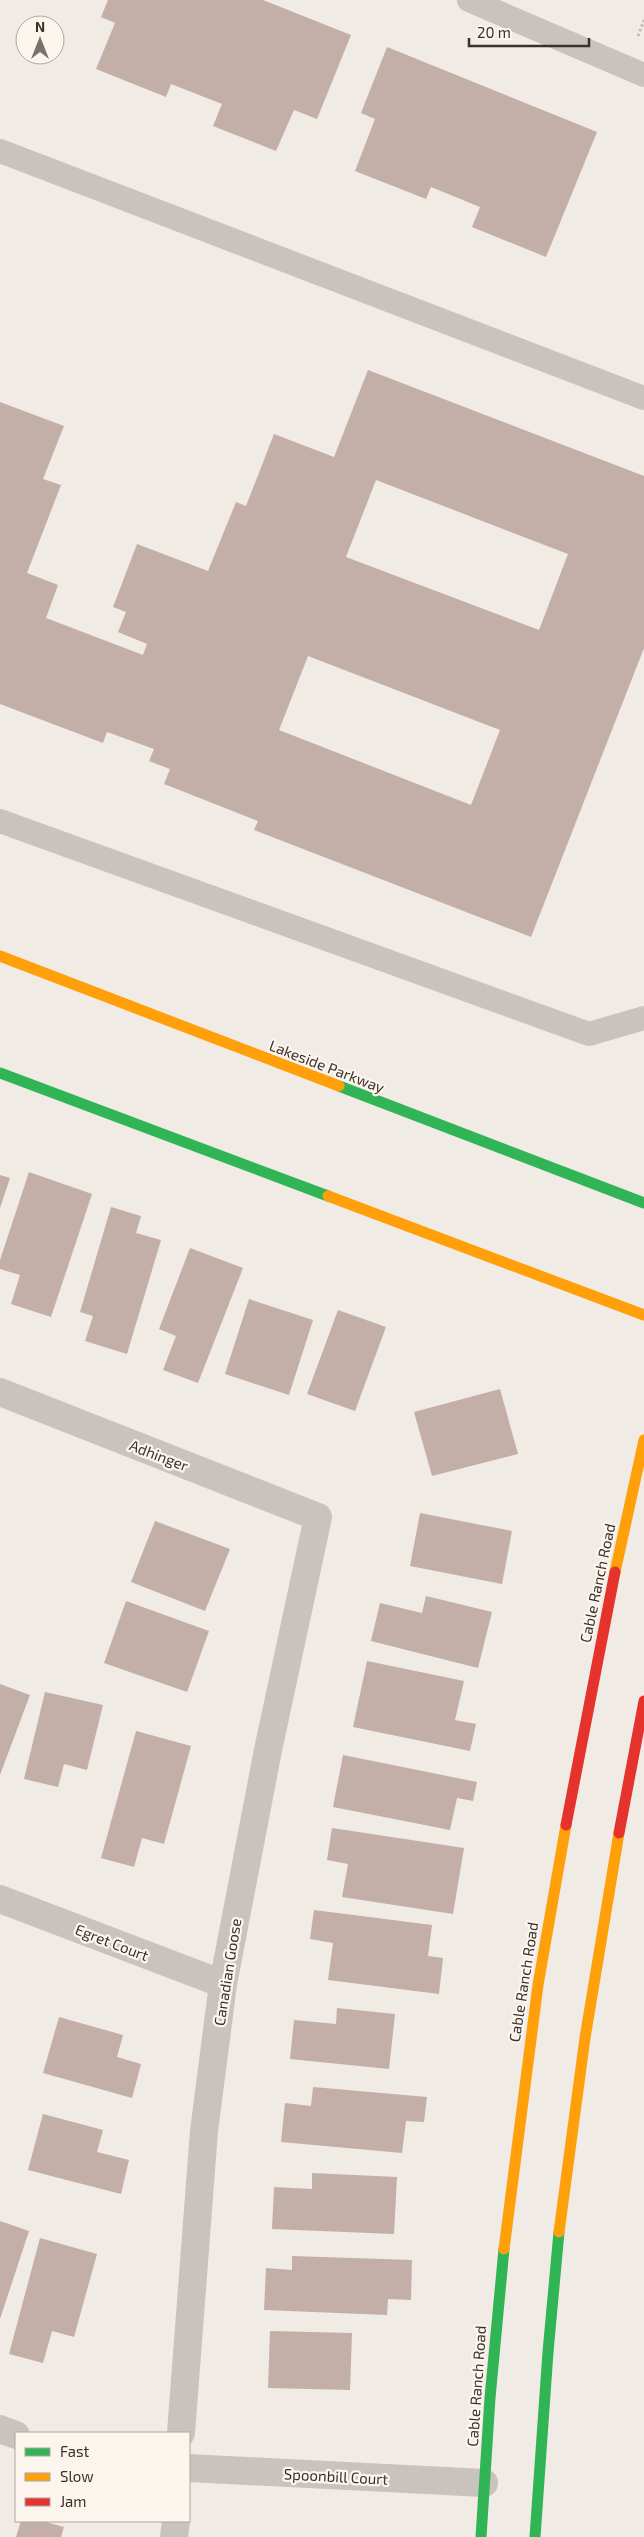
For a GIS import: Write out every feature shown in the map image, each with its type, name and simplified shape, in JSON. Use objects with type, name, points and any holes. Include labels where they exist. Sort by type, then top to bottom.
[{"type":"street","name":"Lakeside Parkway","points":[[0,956],[644,1203]]},
{"type":"street","points":[[0,1073],[644,1315]]},
{"type":"street","name":"Adhinger","points":[[0,1392],[318,1517]]},
{"type":"street","name":"Cable Ranch Road","points":[[481,2537],[502,2248],[538,1978],[588,1695],[644,1440]]},
{"type":"street","name":"Canadian Goose","points":[[181,2432],[204,2131],[223,1984],[268,1750],[318,1517]]},
{"type":"street","points":[[535,2537],[551,2317],[567,2168],[598,1954],[644,1701]]},
{"type":"street","name":"Egret Court","points":[[0,1899],[223,1984]]},
{"type":"street","points":[[0,2429],[15,2435]]},
{"type":"street","name":"Spoonbill Court","points":[[190,2468],[484,2483]]},
{"type":"street","points":[[174,2537],[176,2522]]},
{"type":"lane","points":[[469,0],[644,75]]},
{"type":"lane","points":[[0,151],[644,398]]},
{"type":"lane","points":[[0,821],[589,1034],[644,1018]]},
{"type":"building","points":[[108,0],[263,0],[351,35],[317,119],[294,110],[276,151],[213,126],[222,104],[171,84],[166,97],[96,69],[115,23],[101,17]]},
{"type":"building","points":[[387,47],[597,132],[546,257],[472,227],[480,207],[431,187],[426,199],[355,171],[375,119],[361,113]]},
{"type":"building","points":[[368,370],[644,476],[644,648],[531,937],[254,830],[258,821],[164,784],[170,769],[149,761],[154,749],[107,732],[103,743],[0,704],[0,402],[64,426],[43,479],[61,485],[27,573],[58,585],[46,618],[143,655],[147,644],[118,632],[126,612],[113,607],[137,544],[208,571],[236,502],[246,506],[274,434],[334,457]],"holes":[[[376,480],[568,554],[539,630],[346,557]],[[308,656],[500,730],[471,805],[279,730]]]},
{"type":"building","points":[[29,1172],[92,1194],[51,1317],[11,1304],[20,1275],[0,1269],[0,1260]]},
{"type":"building","points":[[0,1175],[10,1178],[0,1208]]},
{"type":"building","points":[[111,1207],[141,1216],[136,1233],[161,1240],[127,1354],[85,1341],[93,1316],[80,1312]]},
{"type":"building","points":[[190,1248],[243,1268],[198,1383],[163,1370],[176,1336],[159,1329]]},
{"type":"building","points":[[249,1299],[313,1320],[289,1395],[225,1374]]},
{"type":"building","points":[[338,1310],[386,1327],[355,1411],[307,1394]]},
{"type":"building","points":[[500,1389],[518,1454],[432,1476],[414,1412]]},
{"type":"building","points":[[420,1513],[512,1531],[502,1584],[410,1566]]},
{"type":"building","points":[[155,1521],[230,1549],[205,1611],[131,1582]]},
{"type":"building","points":[[426,1596],[492,1612],[478,1668],[371,1641],[380,1603],[422,1613]]},
{"type":"building","points":[[126,1601],[209,1631],[187,1692],[104,1663]]},
{"type":"building","points":[[367,1661],[464,1681],[455,1720],[476,1724],[470,1751],[353,1727]]},
{"type":"building","points":[[0,1684],[30,1695],[0,1775]]},
{"type":"building","points":[[45,1692],[103,1705],[87,1770],[64,1764],[58,1787],[24,1779]]},
{"type":"building","points":[[136,1731],[191,1746],[164,1844],[142,1838],[134,1867],[101,1858]]},
{"type":"building","points":[[343,1755],[477,1782],[473,1801],[457,1798],[450,1830],[333,1807]]},
{"type":"building","points":[[332,1828],[464,1848],[453,1914],[342,1897],[348,1864],[327,1860]]},
{"type":"building","points":[[314,1910],[432,1925],[428,1956],[443,1958],[439,1994],[328,1980],[333,1943],[310,1939]]},
{"type":"building","points":[[337,2008],[395,2014],[389,2069],[290,2059],[294,2020],[336,2024]]},
{"type":"building","points":[[59,2017],[123,2035],[117,2057],[141,2064],[132,2098],[43,2073]]},
{"type":"building","points":[[313,2087],[427,2097],[424,2122],[406,2121],[402,2153],[281,2142],[285,2103],[311,2106]]},
{"type":"building","points":[[43,2114],[103,2130],[97,2152],[129,2160],[121,2194],[28,2170]]},
{"type":"building","points":[[312,2173],[397,2177],[394,2234],[272,2229],[274,2187],[312,2189]]},
{"type":"building","points":[[0,2221],[29,2231],[0,2319]]},
{"type":"building","points":[[40,2238],[97,2254],[74,2337],[52,2331],[43,2363],[9,2354]]},
{"type":"building","points":[[292,2256],[412,2260],[411,2300],[388,2299],[387,2315],[264,2310],[266,2268],[292,2270]]},
{"type":"building","points":[[270,2331],[352,2333],[350,2390],[268,2388]]},
{"type":"building","points":[[21,2522],[46,2522],[64,2527],[61,2537],[16,2537]]},
{"type":"traffic: fast","points":[[0,1073],[328,1196]]},
{"type":"traffic: fast","points":[[339,1086],[644,1203]]},
{"type":"traffic: fast","points":[[535,2537],[548,2352],[559,2232]]},
{"type":"traffic: fast","points":[[481,2537],[490,2398],[504,2249]]},
{"type":"traffic: slow","points":[[0,956],[339,1086]]},
{"type":"traffic: slow","points":[[328,1196],[644,1315]]},
{"type":"traffic: slow","points":[[615,1572],[644,1440]]},
{"type":"traffic: slow","points":[[504,2249],[538,1985],[566,1825]]},
{"type":"traffic: slow","points":[[559,2232],[585,2038],[619,1833]]},
{"type":"traffic: jam","points":[[566,1825],[615,1572]]},
{"type":"traffic: jam","points":[[619,1833],[644,1701]]}]
